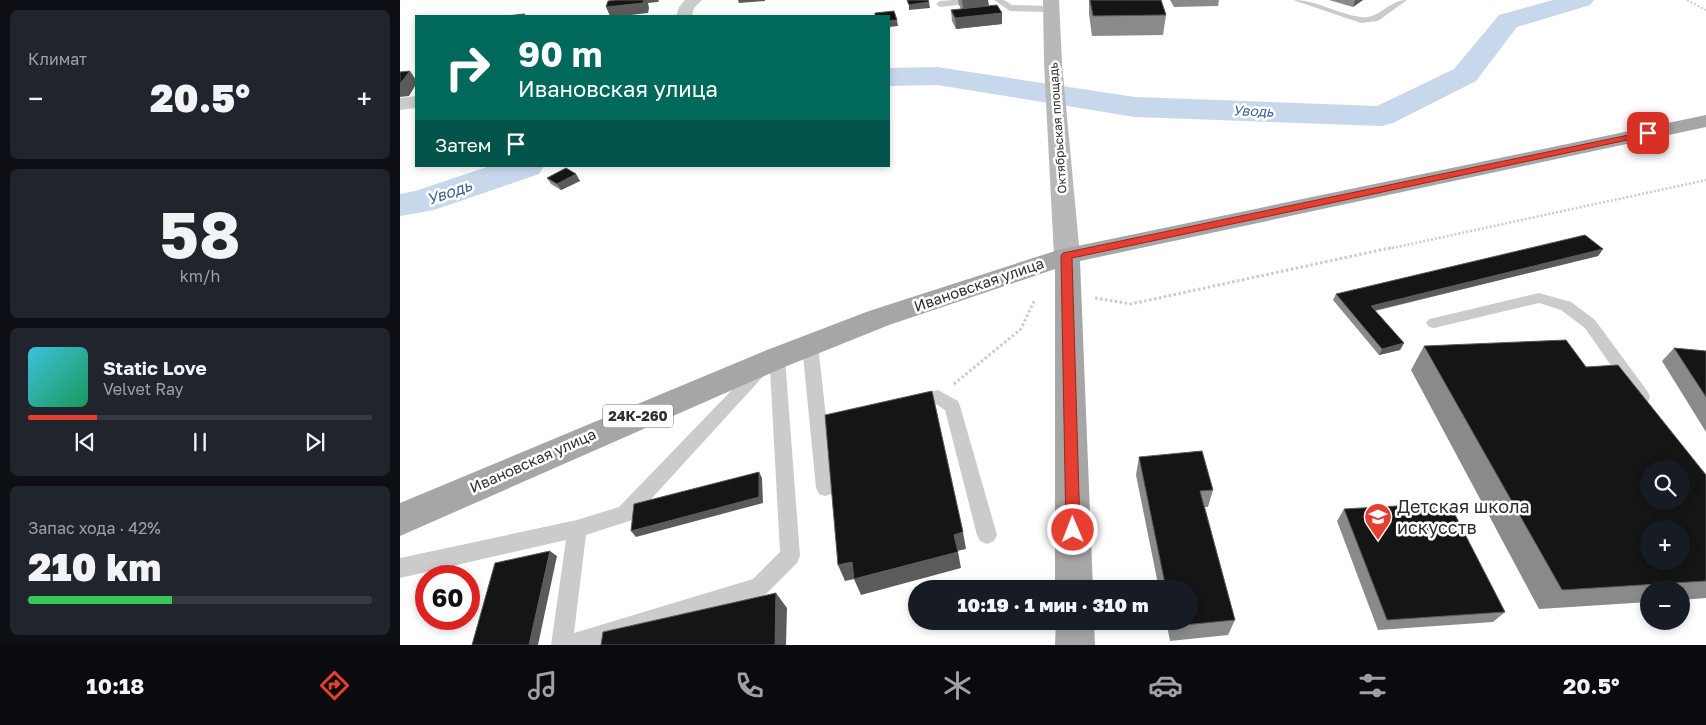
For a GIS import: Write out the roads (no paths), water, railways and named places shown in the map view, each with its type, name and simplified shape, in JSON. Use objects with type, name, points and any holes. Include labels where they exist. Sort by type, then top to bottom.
[{"type":"main road","name":"Октябрьская площадь","points":[[1051,4],[1053,63],[1067,256]]},
{"type":"main road","name":"Ивановская улица","points":[[400,520],[596,434],[810,345],[879,318],[1067,256],[1706,121]]},
{"type":"main road","points":[[1067,256],[1074,580]]},
{"type":"main road","points":[[1075,630],[1075,645]]},
{"type":"street","points":[[684,15],[686,7],[694,0]]},
{"type":"street","points":[[400,104],[415,102]]},
{"type":"lane","points":[[940,4],[976,0]]},
{"type":"lane","points":[[998,0],[1010,8],[1051,4]]},
{"type":"lane","points":[[1297,0],[1361,20],[1375,19],[1403,0]]},
{"type":"lane","points":[[1434,323],[1539,298],[1566,306],[1590,324],[1654,413]]},
{"type":"lane","points":[[810,345],[824,488]]},
{"type":"lane","points":[[400,568],[578,529],[625,514],[773,360]]},
{"type":"lane","points":[[570,645],[759,587],[790,556],[773,360]]},
{"type":"lane","points":[[901,406],[938,397],[952,406],[987,535]]},
{"type":"lane","points":[[818,426],[864,415]]},
{"type":"lane","points":[[562,645],[578,529]]},
{"type":"waterway","name":"Уводь","points":[[890,77],[937,76],[1135,107],[1382,116],[1465,75],[1508,21],[1581,0]]},
{"type":"waterway","name":"Уводь","points":[[400,205],[421,202],[523,167]]},
{"type":"place","name":"Детская школа искусств","points":[[1378,541]]}]
